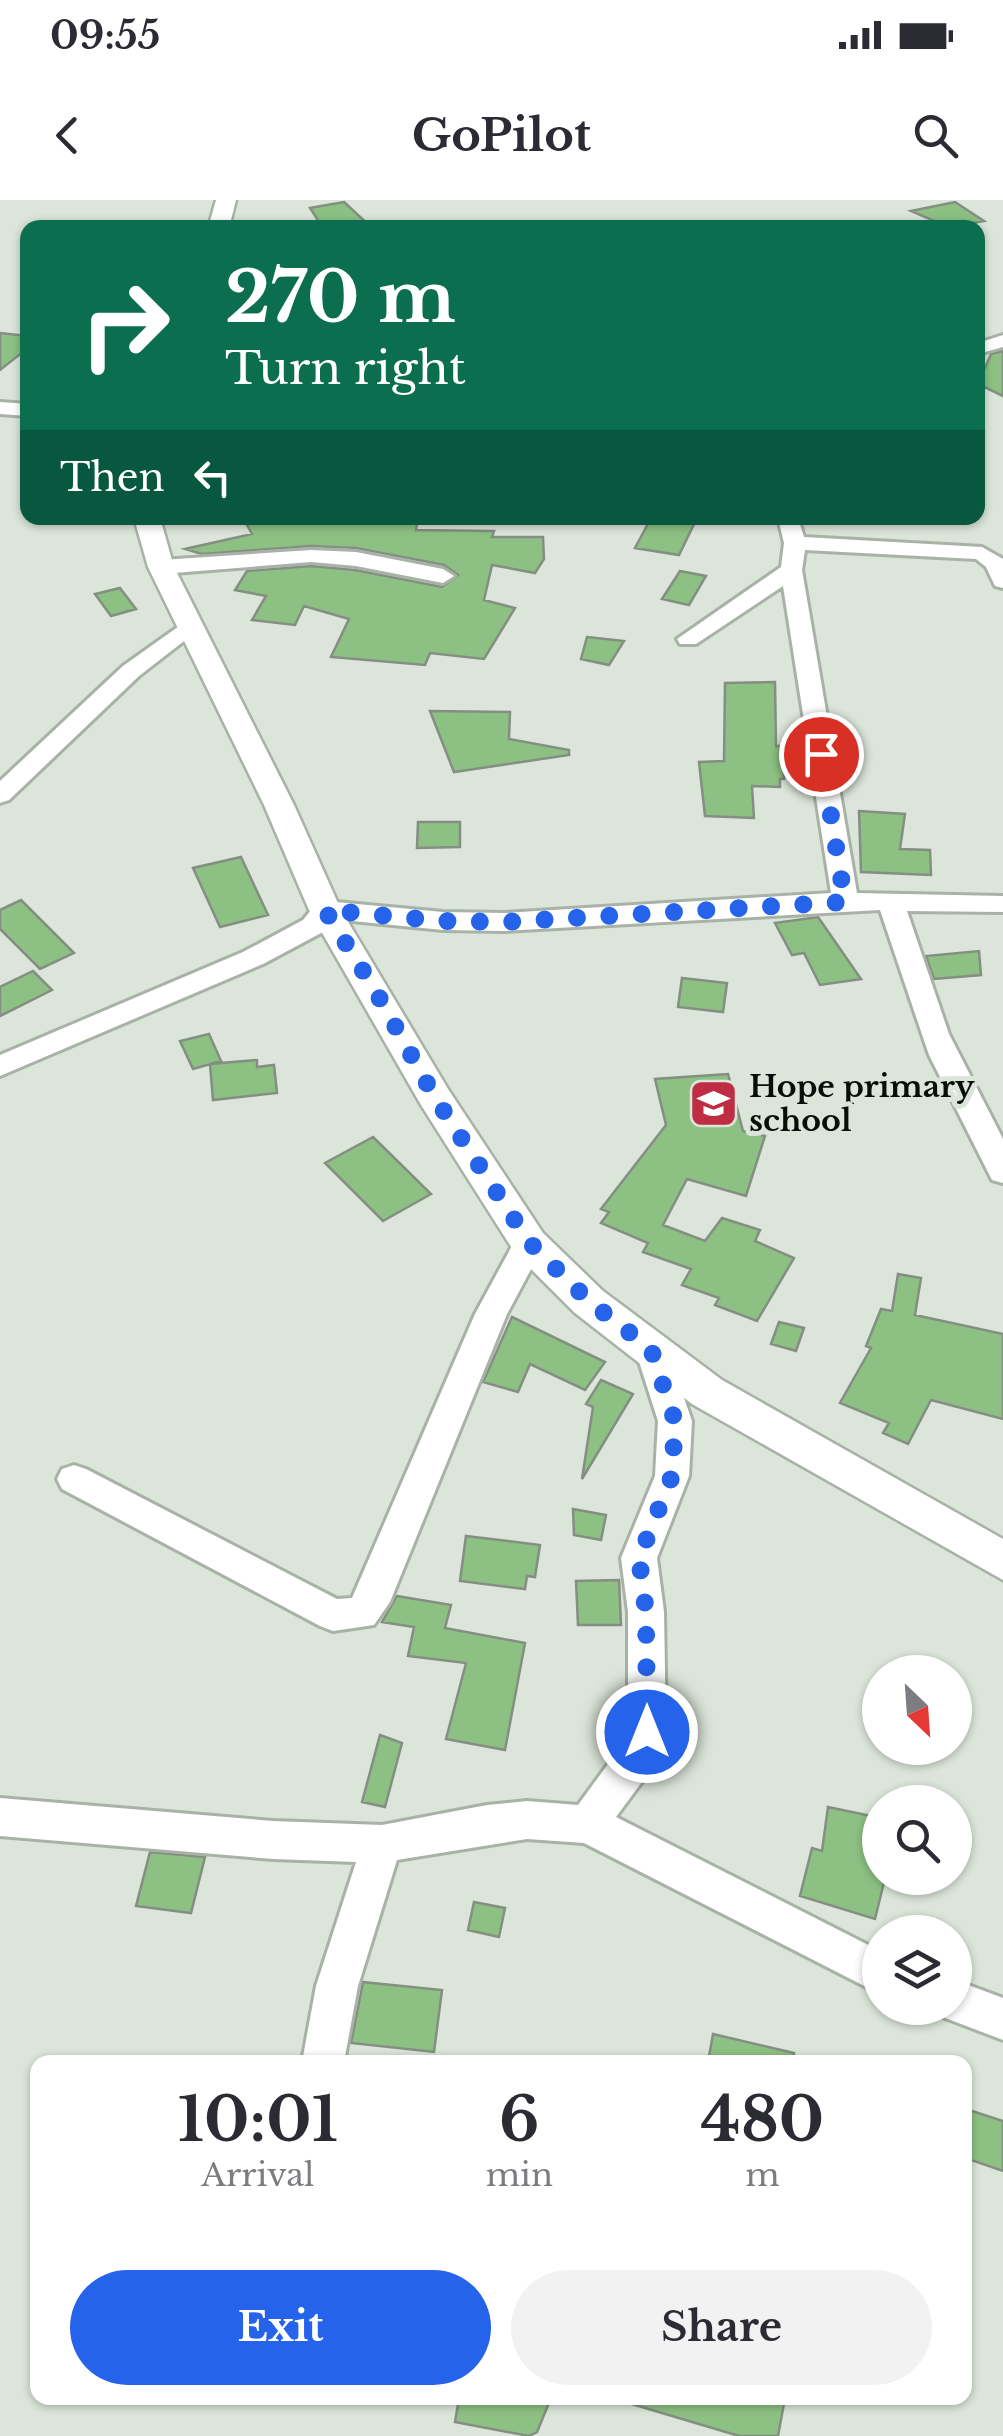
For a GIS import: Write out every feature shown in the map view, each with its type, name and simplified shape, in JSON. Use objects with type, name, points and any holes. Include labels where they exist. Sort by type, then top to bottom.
[{"type":"street","points":[[149,525],[161,567],[280,805],[325,910],[434,1096],[529,1242],[590,1302],[707,1392],[1003,1561]]},
{"type":"street","points":[[790,525],[794,543],[792,570],[845,902]]},
{"type":"street","points":[[794,543],[966,550],[989,556],[1003,581]]},
{"type":"street","points":[[161,567],[311,556],[356,559],[444,576]]},
{"type":"street","points":[[688,640],[792,570]]},
{"type":"street","points":[[0,795],[118,683],[189,626]]},
{"type":"street","points":[[891,901],[913,973],[953,1075],[996,1137],[1003,1172]]},
{"type":"street","points":[[325,910],[443,921],[504,922],[845,902],[1003,904]]},
{"type":"street","points":[[0,1066],[252,958],[313,926],[325,910]]},
{"type":"street","points":[[74,1479],[333,1615],[362,1614],[372,1602],[491,1314],[529,1242]]},
{"type":"street","points":[[588,1824],[633,1762],[647,1732],[646,1612],[639,1558],[672,1476],[675,1421],[651,1349]]},
{"type":"street","points":[[0,1816],[273,1840],[382,1844],[527,1820],[588,1824],[862,1963]]},
{"type":"street","points":[[325,2055],[337,1986],[382,1844]]},
{"type":"street","points":[[972,2007],[1003,2019]]},
{"type":"building","points":[[344,202],[363,220],[318,220],[310,208]]},
{"type":"building","points":[[955,202],[982,220],[932,220],[911,211]]},
{"type":"building","points":[[0,333],[20,335],[20,354],[0,370]]},
{"type":"building","points":[[1003,351],[1003,396],[985,387],[985,368],[991,354]]},
{"type":"building","points":[[247,525],[417,525],[416,530],[494,531],[492,537],[543,537],[544,559],[535,573],[492,565],[484,600],[515,608],[484,659],[430,653],[425,665],[331,657],[349,619],[304,606],[295,625],[252,620],[266,596],[235,590],[247,571],[311,566],[355,570],[442,587],[458,575],[444,565],[356,548],[311,546],[202,554],[185,549],[252,534]]},
{"type":"building","points":[[647,525],[694,525],[679,555],[635,548]]},
{"type":"building","points":[[680,571],[706,576],[689,605],[662,599]]},
{"type":"building","points":[[120,588],[136,609],[111,616],[95,594]]},
{"type":"building","points":[[587,637],[624,641],[609,665],[581,659]]},
{"type":"building","points":[[775,682],[776,746],[781,746],[784,779],[780,779],[780,787],[752,786],[754,818],[705,816],[699,762],[724,761],[725,683]]},
{"type":"building","points":[[430,711],[510,712],[509,739],[569,750],[569,755],[454,772]]},
{"type":"building","points":[[859,811],[905,814],[900,849],[930,850],[931,875],[861,872]]},
{"type":"building","points":[[418,822],[460,822],[460,847],[417,848]]},
{"type":"building","points":[[241,857],[268,915],[220,927],[193,868]]},
{"type":"building","points":[[21,900],[74,953],[40,969],[0,929],[0,910]]},
{"type":"building","points":[[818,917],[861,979],[820,985],[804,953],[792,955],[775,923]]},
{"type":"building","points":[[979,951],[981,975],[934,979],[926,956]]},
{"type":"building","points":[[33,971],[52,990],[0,1016],[0,987]]},
{"type":"building","points":[[682,978],[727,983],[723,1012],[678,1007]]},
{"type":"building","points":[[209,1034],[221,1061],[193,1069],[180,1041]]},
{"type":"building","points":[[257,1060],[257,1067],[274,1065],[277,1093],[213,1100],[210,1064]]},
{"type":"building","points":[[728,1074],[743,1131],[765,1136],[746,1196],[687,1179],[663,1225],[705,1241],[722,1218],[760,1230],[755,1241],[794,1258],[757,1321],[715,1305],[719,1298],[682,1285],[691,1269],[643,1252],[648,1243],[601,1223],[609,1212],[601,1209],[666,1125],[655,1079]]},
{"type":"building","points":[[373,1137],[431,1194],[383,1221],[325,1163]]},
{"type":"building","points":[[898,1274],[921,1278],[915,1315],[1003,1334],[1003,1419],[931,1400],[908,1444],[883,1433],[889,1423],[840,1403],[871,1348],[866,1346],[881,1309],[892,1311]]},
{"type":"building","points":[[512,1317],[605,1362],[585,1390],[530,1364],[518,1392],[483,1382]]},
{"type":"building","points":[[779,1322],[804,1328],[796,1351],[771,1344]]},
{"type":"building","points":[[601,1380],[633,1394],[582,1479],[593,1407],[586,1404]]},
{"type":"building","points":[[573,1509],[606,1515],[601,1540],[574,1535]]},
{"type":"building","points":[[466,1536],[540,1545],[535,1577],[527,1576],[525,1589],[460,1581]]},
{"type":"building","points":[[619,1580],[621,1625],[578,1625],[576,1581]]},
{"type":"building","points":[[397,1596],[451,1605],[445,1628],[525,1643],[505,1750],[446,1739],[466,1663],[408,1656],[414,1627],[382,1622]]},
{"type":"building","points":[[380,1735],[402,1743],[385,1807],[362,1802]]},
{"type":"building","points":[[828,1807],[862,1814],[862,1895],[881,1895],[876,1915],[862,1915],[800,1896],[812,1848],[822,1851]]},
{"type":"building","points":[[150,1852],[205,1857],[191,1913],[136,1906]]},
{"type":"building","points":[[474,1902],[505,1908],[499,1937],[468,1930]]},
{"type":"building","points":[[363,1982],[442,1990],[434,2052],[351,2043]]},
{"type":"building","points":[[713,2034],[794,2053],[794,2055],[709,2055]]},
{"type":"building","points":[[972,2111],[1003,2121],[1003,2171],[972,2160]]},
{"type":"building","points":[[458,2405],[548,2405],[537,2432],[529,2436],[455,2422]]},
{"type":"building","points":[[635,2405],[784,2405],[778,2436],[739,2436]]},
{"type":"place","name":"Hope primary school","points":[[714,1104]]},
{"type":"route","points":[[647,1732],[646,1612],[639,1558],[672,1476],[675,1421],[651,1349],[590,1302],[529,1242],[434,1096],[325,910],[443,921],[504,922],[845,902],[821,754]]}]
